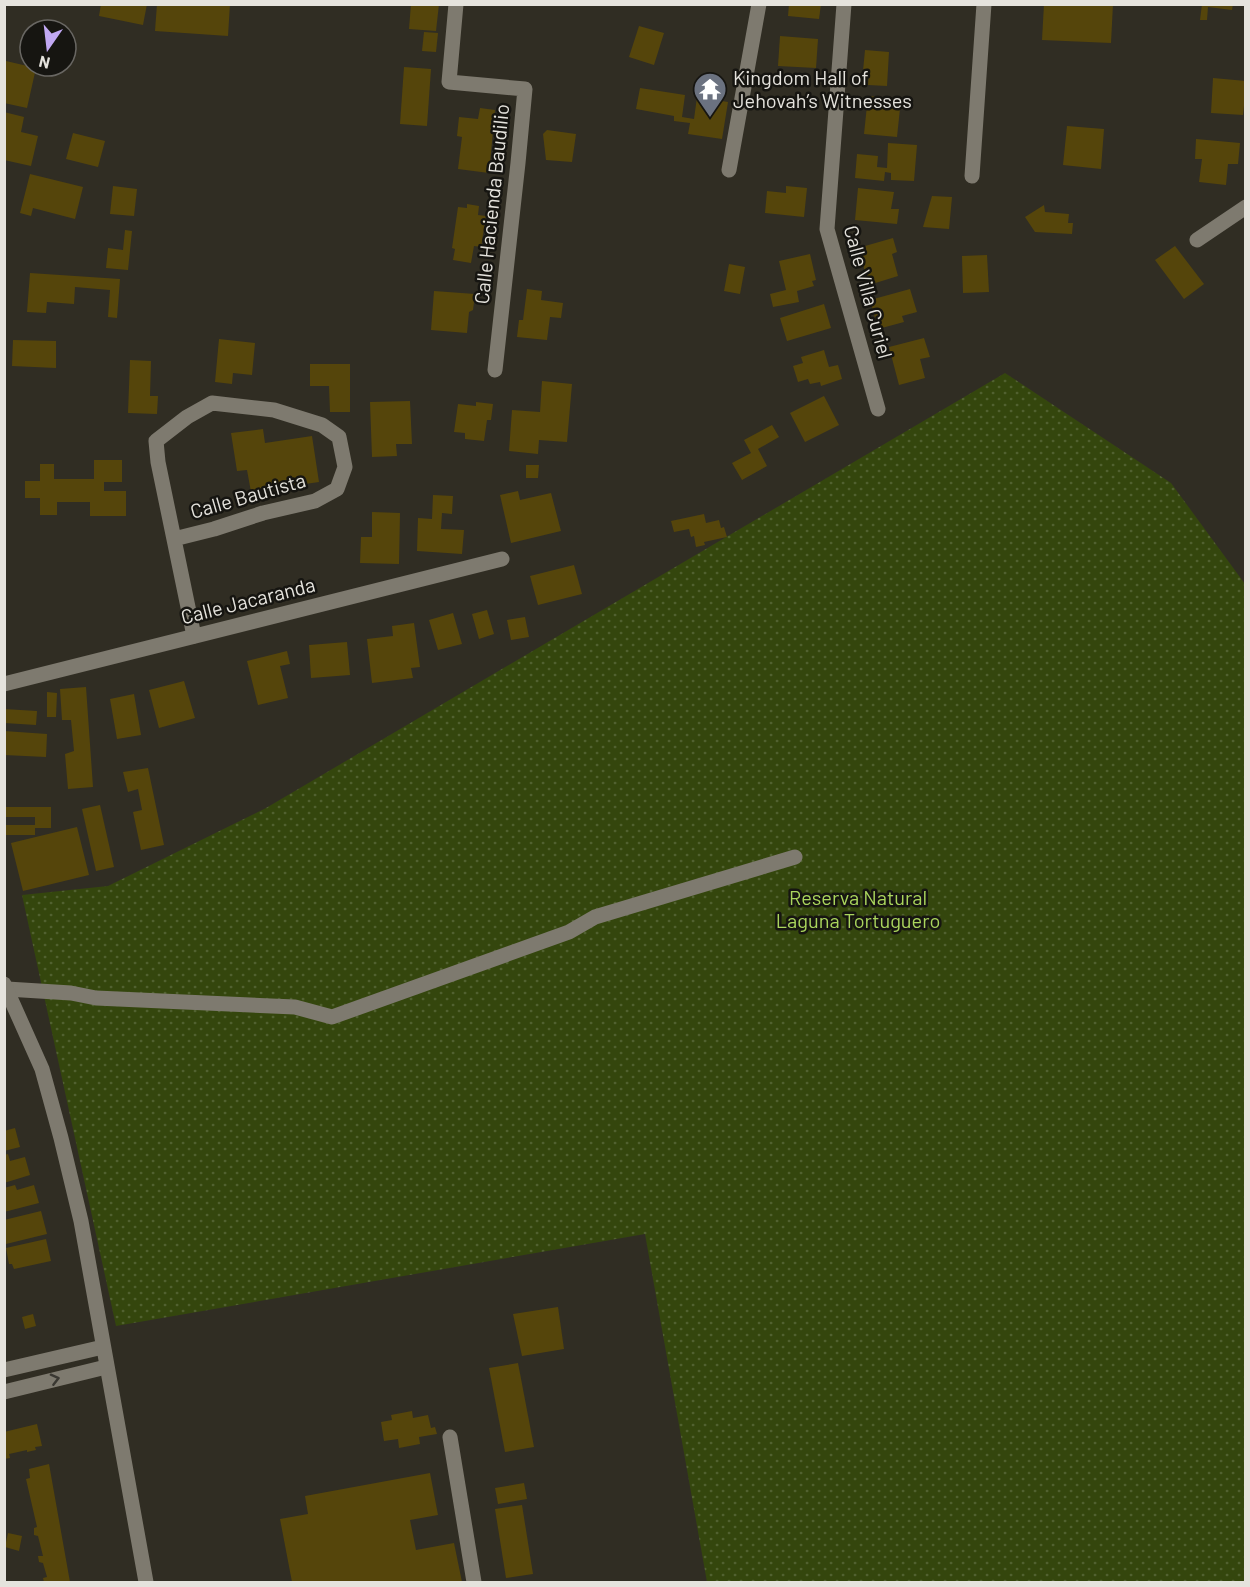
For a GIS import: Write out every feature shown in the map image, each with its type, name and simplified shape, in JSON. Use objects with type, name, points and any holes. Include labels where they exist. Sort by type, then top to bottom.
[{"type":"street","name":"Calle Hacienda Baudilio","points":[[456,4],[449,82],[525,89],[495,370]]},
{"type":"street","points":[[729,170],[759,4]]},
{"type":"street","name":"Calle Villa Curiel","points":[[844,4],[827,230],[878,409]]},
{"type":"street","points":[[972,176],[984,4]]},
{"type":"street","points":[[1197,240],[1245,207]]},
{"type":"street","name":"Calle Bautista","points":[[174,539],[262,513],[315,501],[337,489],[345,467],[339,437],[322,425],[274,410],[212,403],[187,417],[156,441],[158,462],[194,636]]},
{"type":"street","name":"Calle Jacaranda","points":[[4,684],[502,559]]},
{"type":"street","points":[[146,1582],[81,1221],[42,1069],[6,987],[71,993],[96,998],[295,1006],[332,1017],[569,932],[595,917],[795,857]]},
{"type":"street","points":[[4,1370],[103,1347]]},
{"type":"street","points":[[4,1392],[106,1367]]},
{"type":"street","points":[[450,1437],[474,1582]]},
{"type":"green space","name":"Reserva Natural Laguna Tortuguero","points":[[1005,373],[1171,483],[1245,584],[1245,1582],[707,1582],[645,1234],[116,1326],[22,895],[108,886],[266,808]]},
{"type":"building","points":[[101,4],[147,4],[143,25],[99,16]]},
{"type":"building","points":[[157,4],[230,4],[228,36],[155,31]]},
{"type":"building","points":[[411,4],[439,4],[436,31],[409,29]]},
{"type":"building","points":[[789,4],[821,4],[819,19],[788,16]]},
{"type":"building","points":[[1044,4],[1113,4],[1111,43],[1042,40]]},
{"type":"building","points":[[1202,4],[1233,4],[1232,10],[1208,7],[1207,20],[1200,20]]},
{"type":"building","points":[[639,26],[664,33],[654,65],[629,57]]},
{"type":"building","points":[[424,32],[438,33],[436,52],[422,51]]},
{"type":"building","points":[[780,36],[818,39],[816,68],[778,66]]},
{"type":"building","points":[[865,50],[889,52],[887,86],[868,85],[869,71],[863,71]]},
{"type":"building","points":[[6,61],[18,64],[18,78],[34,78],[27,108],[4,103]]},
{"type":"building","points":[[404,67],[431,69],[427,126],[400,124]]},
{"type":"building","points":[[1213,78],[1246,81],[1246,106],[1244,106],[1243,115],[1211,113]]},
{"type":"building","points":[[640,88],[685,95],[682,117],[694,119],[697,97],[728,102],[722,139],[688,134],[690,123],[674,121],[674,116],[636,109]]},
{"type":"building","points":[[868,96],[901,99],[897,137],[864,134]]},
{"type":"building","points":[[480,108],[495,110],[489,173],[458,169],[462,137],[457,136],[459,117],[478,119]]},
{"type":"building","points":[[4,112],[24,117],[21,132],[38,136],[31,166],[4,160]]},
{"type":"building","points":[[1067,126],[1104,129],[1101,169],[1063,165]]},
{"type":"building","points":[[547,130],[576,134],[572,162],[546,160],[543,134]]},
{"type":"building","points":[[73,133],[105,141],[98,167],[66,159]]},
{"type":"building","points":[[1196,139],[1240,143],[1238,164],[1228,164],[1226,185],[1199,182],[1202,159],[1195,159]]},
{"type":"building","points":[[888,143],[917,145],[914,181],[891,180],[891,173],[885,172],[884,181],[855,178],[857,154],[878,156],[877,167],[887,168]]},
{"type":"building","points":[[30,174],[83,187],[75,219],[33,208],[31,216],[20,213]]},
{"type":"building","points":[[113,186],[137,189],[134,216],[110,214]]},
{"type":"building","points":[[786,186],[807,188],[804,217],[765,213],[767,191],[786,193]]},
{"type":"building","points":[[858,188],[894,192],[891,209],[899,209],[897,224],[855,220]]},
{"type":"building","points":[[932,196],[952,197],[949,229],[923,227]]},
{"type":"building","points":[[467,204],[479,206],[478,215],[486,216],[481,247],[474,246],[471,263],[453,260],[455,249],[452,248],[458,207],[467,208]]},
{"type":"building","points":[[1044,205],[1045,212],[1069,214],[1068,223],[1073,223],[1072,234],[1035,232],[1025,217]]},
{"type":"building","points":[[125,230],[132,231],[128,270],[106,268],[108,248],[123,250]]},
{"type":"building","points":[[893,238],[897,252],[892,254],[898,276],[869,285],[858,248]]},
{"type":"building","points":[[1175,246],[1204,284],[1184,299],[1155,260]]},
{"type":"building","points":[[810,254],[816,280],[812,281],[814,286],[797,291],[799,302],[773,307],[770,294],[786,290],[779,261]]},
{"type":"building","points":[[987,255],[989,292],[963,293],[962,256]]},
{"type":"building","points":[[729,264],[745,267],[740,294],[724,291]]},
{"type":"building","points":[[30,273],[120,279],[117,318],[108,317],[110,290],[75,287],[74,304],[47,302],[46,313],[27,312]]},
{"type":"building","points":[[527,289],[542,291],[541,300],[563,303],[561,318],[550,317],[547,340],[517,337],[519,320],[523,320]]},
{"type":"building","points":[[910,289],[917,312],[902,316],[904,322],[878,329],[870,300]]},
{"type":"building","points":[[434,291],[475,294],[473,310],[469,312],[467,333],[431,330]]},
{"type":"building","points":[[824,304],[831,328],[787,341],[780,318]]},
{"type":"building","points":[[924,338],[930,357],[920,359],[925,378],[899,385],[889,347]]},
{"type":"building","points":[[219,339],[255,343],[252,375],[233,373],[232,384],[215,382]]},
{"type":"building","points":[[13,340],[56,341],[56,368],[12,366]]},
{"type":"building","points":[[824,350],[829,367],[838,365],[842,379],[821,386],[820,382],[810,384],[808,379],[798,382],[793,366],[803,363],[801,357]]},
{"type":"building","points":[[130,360],[151,361],[150,396],[158,396],[157,414],[128,413]]},
{"type":"building","points":[[310,364],[350,364],[350,412],[330,412],[329,386],[310,386]]},
{"type":"building","points":[[542,381],[572,384],[567,442],[539,440],[538,454],[509,451],[512,410],[540,412]]},
{"type":"building","points":[[824,396],[839,425],[805,442],[790,413]]},
{"type":"building","points":[[410,401],[412,444],[396,444],[397,456],[372,457],[370,402]]},
{"type":"building","points":[[476,402],[493,404],[491,420],[487,420],[484,441],[465,439],[465,433],[454,432],[458,404],[476,406]]},
{"type":"building","points":[[772,425],[779,437],[758,449],[767,466],[742,480],[732,463],[751,453],[744,440]]},
{"type":"building","points":[[263,429],[265,443],[312,436],[319,482],[251,492],[247,470],[237,471],[231,433]]},
{"type":"building","points":[[94,460],[122,460],[122,482],[104,482],[104,491],[126,491],[126,516],[90,516],[90,502],[57,502],[57,515],[40,515],[40,498],[25,498],[25,481],[40,481],[40,464],[54,464],[54,479],[94,479]]},
{"type":"building","points":[[526,465],[539,465],[538,478],[526,478]]},
{"type":"building","points":[[518,491],[520,500],[551,493],[561,531],[511,543],[500,495]]},
{"type":"building","points":[[433,495],[453,496],[452,514],[442,513],[441,529],[464,530],[462,554],[417,551],[418,518],[432,519]]},
{"type":"building","points":[[372,512],[400,513],[399,564],[360,563],[361,537],[372,537]]},
{"type":"building","points":[[704,514],[706,523],[719,520],[727,537],[704,542],[705,545],[696,547],[694,536],[691,537],[689,529],[674,532],[671,521]]},
{"type":"building","points":[[574,565],[582,594],[538,605],[530,576]]},
{"type":"building","points":[[487,610],[494,634],[479,639],[472,614]]},
{"type":"building","points":[[453,613],[462,644],[438,650],[429,620]]},
{"type":"building","points":[[525,617],[529,637],[511,640],[507,620]]},
{"type":"building","points":[[414,623],[420,667],[411,668],[413,678],[372,683],[367,639],[393,636],[392,626]]},
{"type":"building","points":[[347,642],[350,675],[311,678],[309,645]]},
{"type":"building","points":[[287,651],[290,664],[280,666],[288,698],[258,705],[247,661]]},
{"type":"building","points":[[184,681],[195,718],[159,728],[149,690]]},
{"type":"building","points":[[86,687],[93,787],[68,789],[65,754],[74,751],[71,720],[62,720],[60,689]]},
{"type":"building","points":[[47,692],[57,693],[56,717],[47,717]]},
{"type":"building","points":[[134,694],[141,735],[117,739],[110,699]]},
{"type":"building","points":[[4,709],[37,711],[36,725],[4,723]]},
{"type":"building","points":[[4,731],[47,734],[46,757],[4,755]]},
{"type":"building","points":[[148,768],[164,845],[141,850],[133,812],[142,810],[138,789],[128,792],[123,772]]},
{"type":"building","points":[[100,805],[114,867],[96,871],[82,809]]},
{"type":"building","points":[[4,807],[51,807],[51,828],[35,828],[35,835],[4,835],[4,825],[35,825],[35,817],[4,817]]},
{"type":"building","points":[[77,827],[89,875],[23,891],[11,843]]},
{"type":"building","points":[[15,1128],[20,1147],[4,1151],[4,1131]]},
{"type":"building","points":[[8,1154],[10,1161],[25,1157],[30,1175],[4,1183],[4,1155]]},
{"type":"building","points":[[15,1185],[17,1190],[34,1185],[39,1203],[4,1212],[4,1188]]},
{"type":"building","points":[[41,1211],[47,1234],[6,1244],[4,1220]]},
{"type":"building","points":[[46,1239],[51,1261],[14,1269],[12,1264],[9,1264],[6,1248]]},
{"type":"building","points":[[558,1307],[564,1349],[522,1356],[513,1314]]},
{"type":"building","points":[[33,1314],[36,1326],[25,1329],[22,1317]]},
{"type":"building","points":[[518,1363],[534,1447],[505,1452],[489,1368]]},
{"type":"building","points":[[412,1411],[413,1418],[428,1415],[431,1428],[435,1427],[437,1434],[419,1437],[420,1444],[399,1448],[398,1439],[384,1441],[381,1422],[392,1420],[391,1415]]},
{"type":"building","points":[[37,1424],[42,1446],[35,1447],[36,1450],[9,1454],[10,1458],[4,1459],[4,1432]]},
{"type":"building","points":[[49,1464],[70,1582],[44,1582],[43,1578],[47,1577],[43,1563],[39,1562],[38,1556],[43,1556],[38,1536],[34,1535],[34,1528],[37,1527],[26,1479],[30,1478],[29,1469]]},
{"type":"building","points":[[430,1473],[438,1515],[410,1520],[416,1550],[454,1543],[462,1582],[292,1582],[280,1519],[308,1514],[305,1496]]},
{"type":"building","points":[[524,1483],[527,1499],[498,1504],[495,1488]]},
{"type":"building","points":[[522,1505],[533,1574],[506,1578],[495,1509]]},
{"type":"building","points":[[8,1533],[22,1536],[19,1551],[5,1547]]},
{"type":"place","name":"Kingdom Hall of Jehovah’s Witnesses","points":[[710,118]]}]
